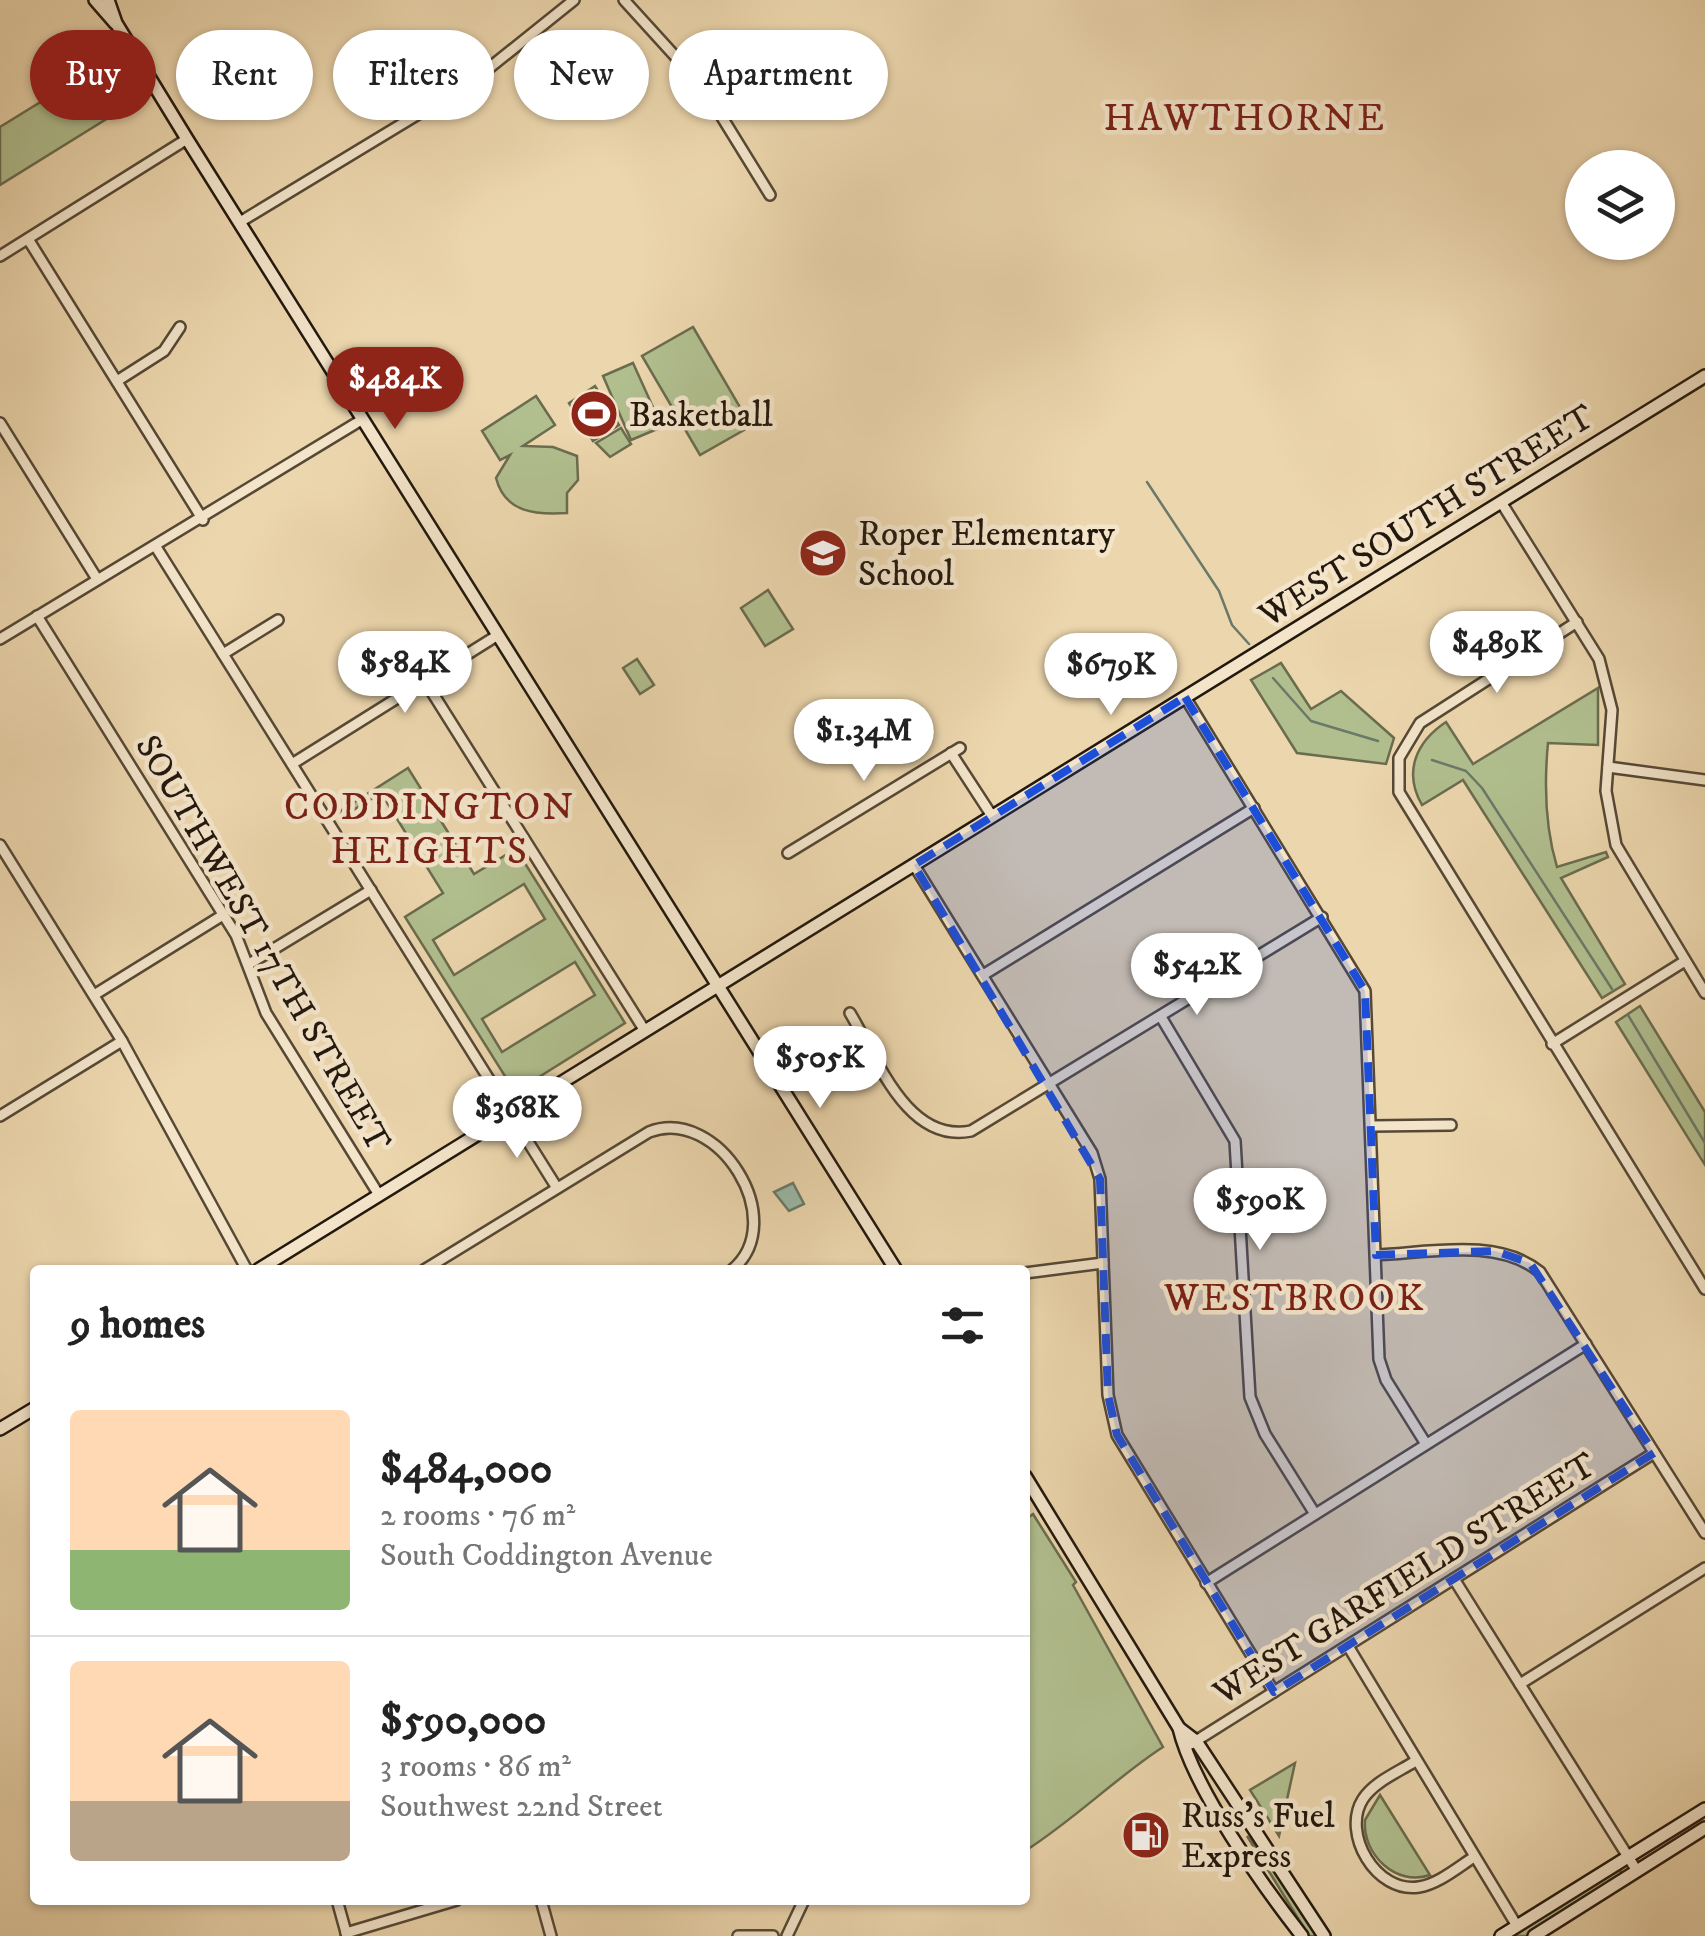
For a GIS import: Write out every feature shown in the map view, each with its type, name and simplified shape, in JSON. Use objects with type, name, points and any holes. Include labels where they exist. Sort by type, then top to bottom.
[{"type":"main road","points":[[95,0],[116,23],[893,1265]]},
{"type":"main road","points":[[108,0],[116,23]]},
{"type":"main road","name":"WEST SOUTH STREET","points":[[266,1265],[1705,376]]},
{"type":"main road","points":[[0,1429],[30,1411]]},
{"type":"main road","points":[[1030,1484],[1179,1728],[1184,1749],[1271,1896],[1302,1936]]},
{"type":"main road","points":[[1179,1728],[1196,1741],[1324,1936]]},
{"type":"main road","points":[[1501,1936],[1705,1809]]},
{"type":"main road","points":[[1534,1936],[1705,1828]]},
{"type":"street","points":[[240,222],[473,81],[574,0]]},
{"type":"street","points":[[624,0],[704,88],[770,195]]},
{"type":"street","points":[[0,256],[188,139]]},
{"type":"street","points":[[28,238],[203,520]]},
{"type":"street","points":[[116,381],[164,351],[180,327]]},
{"type":"street","points":[[0,639],[363,420]]},
{"type":"street","points":[[0,422],[98,579]]},
{"type":"street","points":[[1501,502],[1599,659],[1610,694],[1607,809],[1616,844],[1705,992]]},
{"type":"street","points":[[156,547],[557,1188]]},
{"type":"street","name":"SOUTHWEST 17TH STREET","points":[[37,616],[223,915],[249,964],[266,1013],[380,1195]]},
{"type":"street","points":[[223,654],[278,620]]},
{"type":"street","points":[[1577,622],[1420,723],[1399,758],[1397,779],[1404,805],[1705,1289]]},
{"type":"street","points":[[292,764],[498,635]]},
{"type":"street","points":[[425,681],[644,1031]]},
{"type":"street","points":[[1185,697],[1366,992],[1382,1372],[1426,1444]]},
{"type":"street","points":[[788,853],[956,750],[992,816]]},
{"type":"street","points":[[1608,768],[1705,780]]},
{"type":"street","points":[[982,976],[1254,808]]},
{"type":"street","points":[[0,845],[122,1041],[244,1265]]},
{"type":"street","points":[[914,865],[1098,1167],[1108,1395],[1117,1435],[1274,1692]]},
{"type":"street","points":[[249,964],[371,890]]},
{"type":"street","points":[[94,995],[223,915]]},
{"type":"street","points":[[850,1013],[916,1118],[947,1137],[980,1128],[1322,917]]},
{"type":"street","points":[[1552,1044],[1685,961]]},
{"type":"street","points":[[1161,1017],[1235,1140],[1250,1396],[1265,1434],[1315,1514]]},
{"type":"street","points":[[0,1116],[122,1041]]},
{"type":"street","points":[[1372,1126],[1451,1125]]},
{"type":"street","points":[[432,1265],[649,1132],[680,1126],[703,1134],[720,1149],[750,1198],[756,1232],[749,1252],[737,1265]]},
{"type":"street","points":[[1376,1255],[1495,1252],[1520,1257],[1548,1281],[1705,1534]]},
{"type":"street","points":[[1030,1272],[1103,1263]]},
{"type":"street","points":[[1206,1583],[1586,1344]]},
{"type":"street","name":"WEST GARFIELD STREET","points":[[1184,1749],[1654,1453]]},
{"type":"street","points":[[1520,1684],[1705,1568]]},
{"type":"street","points":[[1454,1579],[1637,1871]]},
{"type":"street","points":[[1348,1646],[1414,1762],[1517,1926]]},
{"type":"street","points":[[1414,1762],[1368,1793],[1357,1811],[1356,1834],[1374,1868],[1391,1882],[1421,1887],[1474,1857]]},
{"type":"street","points":[[338,1905],[347,1934],[441,1905]]},
{"type":"street","points":[[543,1905],[552,1936]]},
{"type":"street","points":[[787,1936],[802,1905]]},
{"type":"street","points":[[738,1936],[773,1936]]},
{"type":"highlighted area","points":[[1185,697],[1365,991],[1376,1255],[1495,1251],[1530,1263],[1654,1453],[1274,1692],[1117,1435],[1108,1395],[1100,1179],[914,865]]},
{"type":"green space","points":[[30,109],[30,120],[105,120],[0,185],[0,127]]},
{"type":"green space","points":[[693,327],[751,426],[700,455],[642,356]]},
{"type":"green space","points":[[633,363],[662,427],[631,440],[603,376]]},
{"type":"green space","name":"Basketball","points":[[595,386],[619,425],[593,441],[569,403]]},
{"type":"green space","points":[[536,396],[555,425],[523,446],[553,447],[577,456],[578,480],[567,493],[567,513],[533,512],[507,499],[496,478],[510,455],[500,460],[482,431]]},
{"type":"green space","points":[[621,428],[631,444],[610,457],[596,443]]},
{"type":"green space","points":[[768,590],[793,629],[765,646],[741,608]]},
{"type":"green space","points":[[637,659],[654,685],[640,694],[623,668]]},
{"type":"green space","points":[[1281,663],[1311,709],[1341,691],[1394,738],[1386,764],[1297,753],[1251,680]]},
{"type":"green space","points":[[1598,688],[1598,745],[1548,743],[1546,790],[1557,867],[1606,852],[1608,857],[1561,878],[1625,984],[1602,998],[1463,780],[1422,805],[1413,770],[1420,748],[1446,722],[1473,764]]},
{"type":"green space","points":[[408,768],[474,874],[516,849],[625,1023],[515,1092],[405,917],[443,893],[381,793],[342,817],[339,812]],"holes":[[[524,884],[545,919],[454,975],[433,940]],[[575,962],[595,995],[502,1052],[482,1019]]]},
{"type":"green space","points":[[1640,1006],[1705,1112],[1705,1165],[1616,1022]]},
{"type":"green space","points":[[1033,1514],[1076,1582],[1073,1585],[1163,1747],[1030,1848]]},
{"type":"green space","points":[[1295,1763],[1279,1836],[1250,1790]]},
{"type":"green space","points":[[1380,1795],[1430,1875],[1405,1876],[1375,1856],[1365,1820]]},
{"type":"green space","points":[[1247,1836],[1267,1858],[1318,1936],[1309,1936]]},
{"type":"green space","points":[[1622,1866],[1619,1878],[1528,1936],[1509,1936]]},
{"type":"shaded area","points":[[793,1183],[804,1204],[789,1211],[774,1192]]},
{"type":"waterway","points":[[1147,482],[1219,591],[1232,625],[1249,644]]},
{"type":"waterway","points":[[1273,678],[1311,721],[1378,741]]},
{"type":"waterway","points":[[1432,760],[1466,771],[1482,788],[1612,989]]},
{"type":"waterway","points":[[1628,1015],[1705,1143]]},
{"type":"place","name":"Basketball","points":[[594,414]]},
{"type":"place","name":"Roper Elementary School","points":[[823,553]]},
{"type":"place","name":"Russ's Fuel Express","points":[[1146,1835]]},
{"type":"district","name":"HAWTHORNE","points":[[1245,117]]},
{"type":"district","name":"CODDINGTON HEIGHTS","points":[[430,828]]},
{"type":"district","name":"WESTBROOK","points":[[1295,1297]]}]
